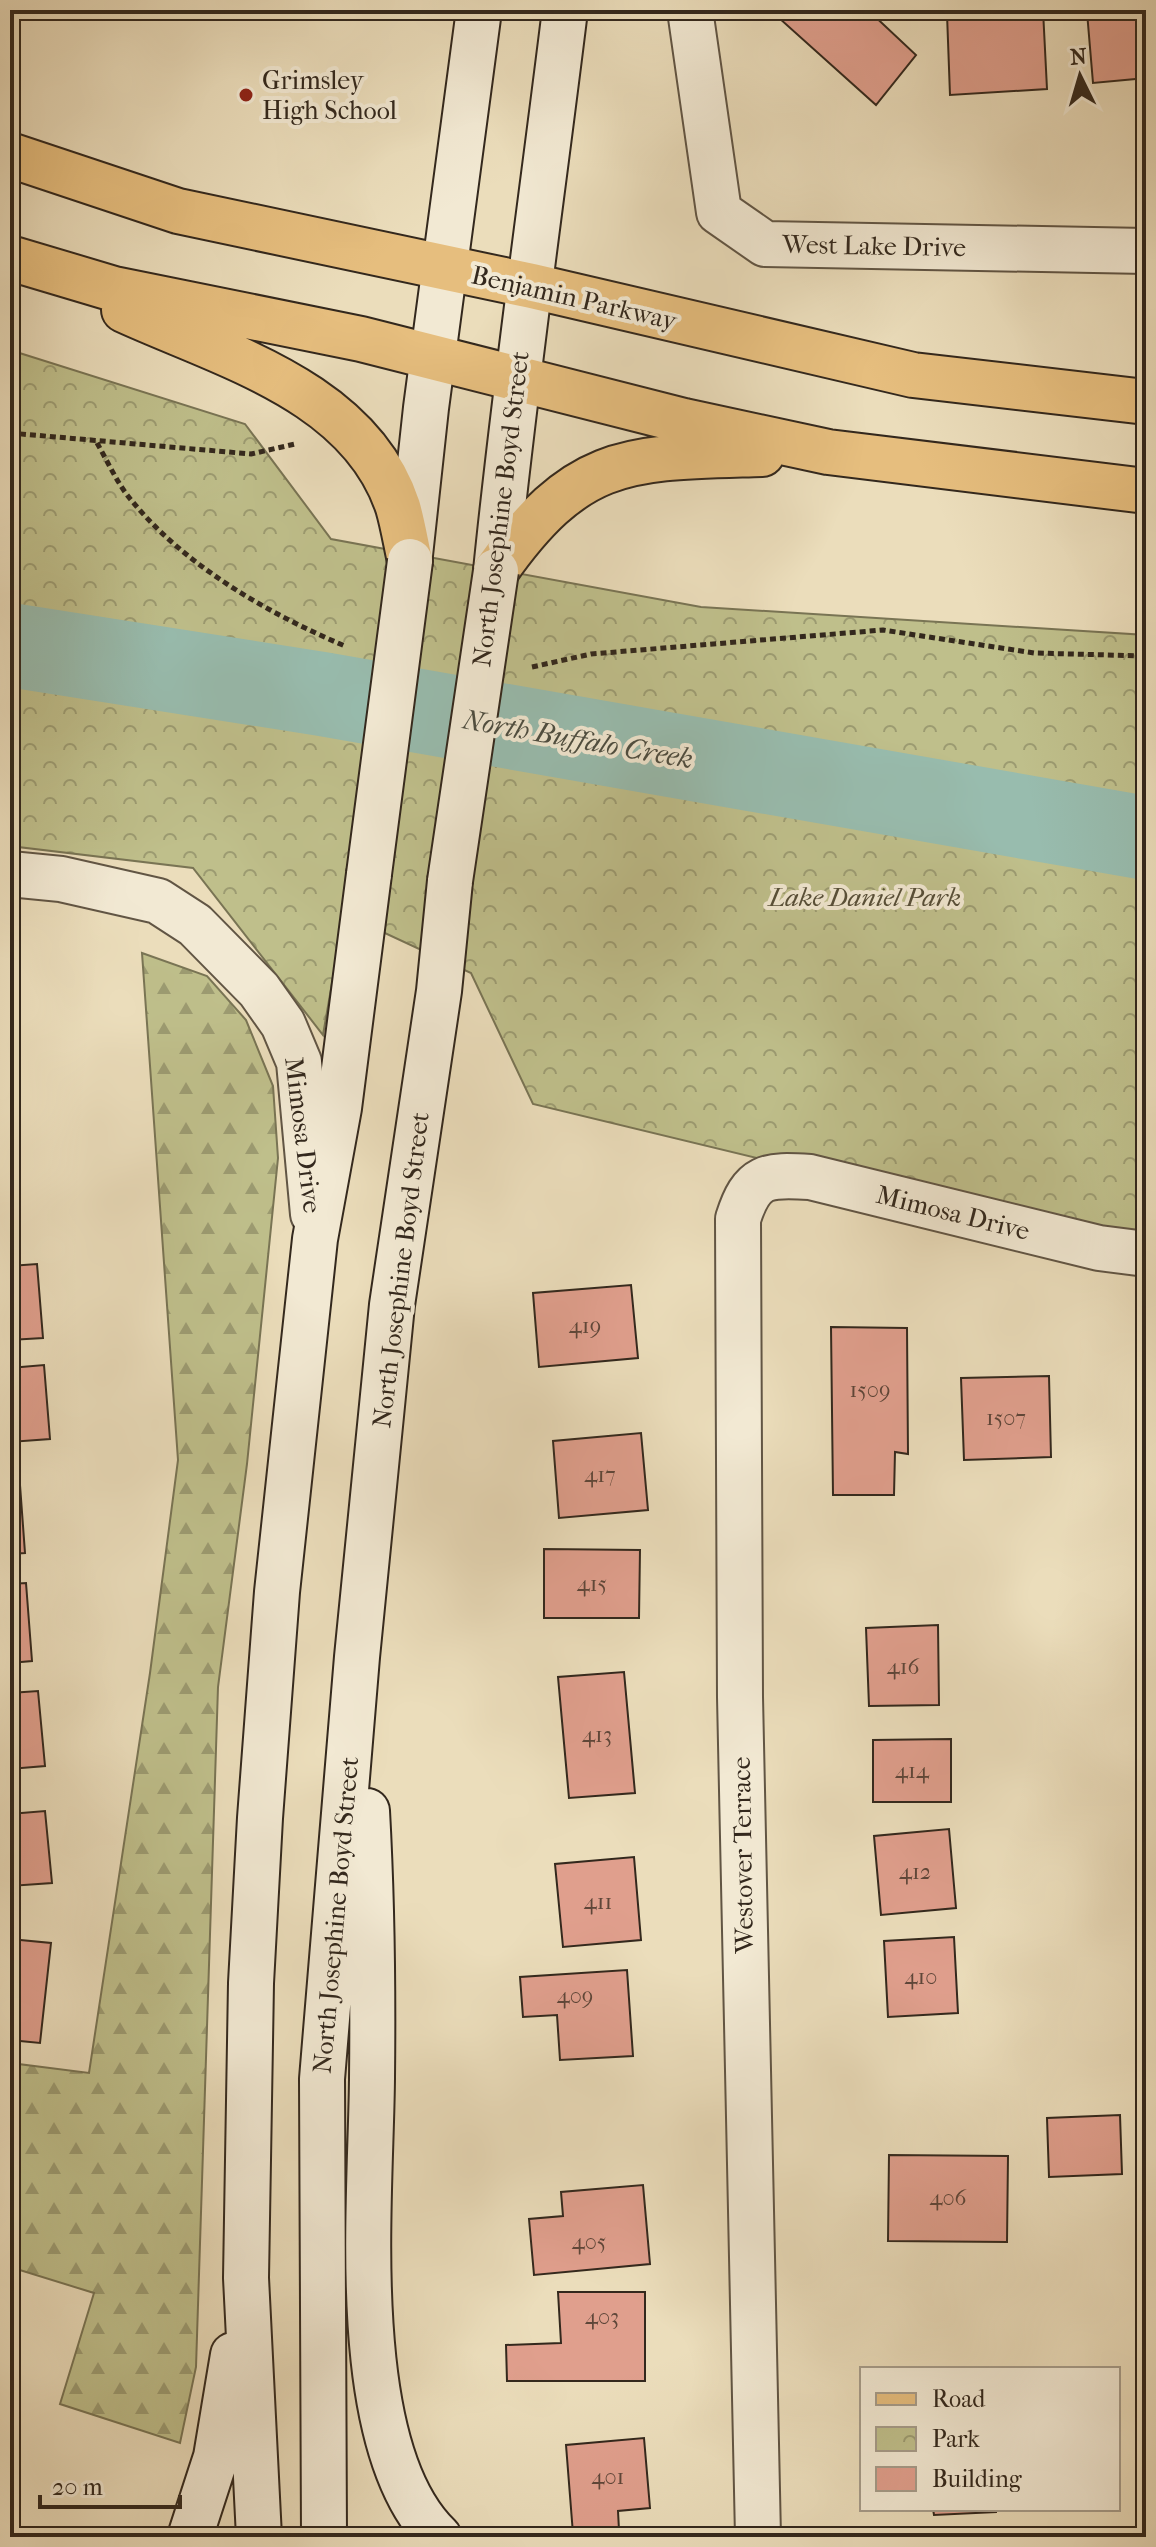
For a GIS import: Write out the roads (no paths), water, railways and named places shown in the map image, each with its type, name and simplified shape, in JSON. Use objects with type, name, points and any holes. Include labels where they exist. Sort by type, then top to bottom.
[{"type":"main road","points":[[259,2537],[246,2278],[251,1983],[277,1592],[315,1239],[339,1108],[410,561],[443,269],[479,10]]},
{"type":"main road","name":"North Josephine Boyd Street","points":[[324,2537],[322,2079],[357,1657],[392,1305],[439,991],[450,881],[496,571],[517,377],[532,286],[565,10]]},
{"type":"main road","name":"West Lake Drive","points":[[690,10],[719,212],[765,244],[1146,251]]},
{"type":"main road","name":"Benjamin Parkway","points":[[10,155],[178,211],[532,286],[913,375],[1146,402]]},
{"type":"main road","points":[[13,260],[114,289],[432,356],[684,421],[828,452],[1146,491]]},
{"type":"main road","points":[[13,260],[206,347],[277,375],[336,417],[373,461],[397,505],[410,561]]},
{"type":"main road","points":[[496,571],[528,526],[569,490],[596,474],[641,459],[828,452]]},
{"type":"main road","name":"Mimosa Drive","points":[[10,874],[61,879],[158,901],[195,925],[259,990],[283,1024],[299,1062],[315,1239]]},
{"type":"main road","name":"Mimosa Drive","points":[[760,1180],[780,1175],[810,1177],[1099,1248],[1146,1254]]},
{"type":"main road","name":"Westover Terrace","points":[[758,2537],[740,1712],[738,1219],[746,1193],[760,1180]]},
{"type":"main road","points":[[357,1657],[373,1911],[371,2279],[375,2378],[387,2440],[405,2488],[426,2524],[439,2537]]},
{"type":"main road","points":[[190,2537],[216,2457],[246,2278]]},
{"type":"waterway","name":"North Buffalo Creek","points":[[10,645],[322,694],[1146,838]]},
{"type":"place","name":"Grimsley High School","points":[[246,95]]},
{"type":"park label","name":"Lake Daniel Park","points":[[865,897]]}]
